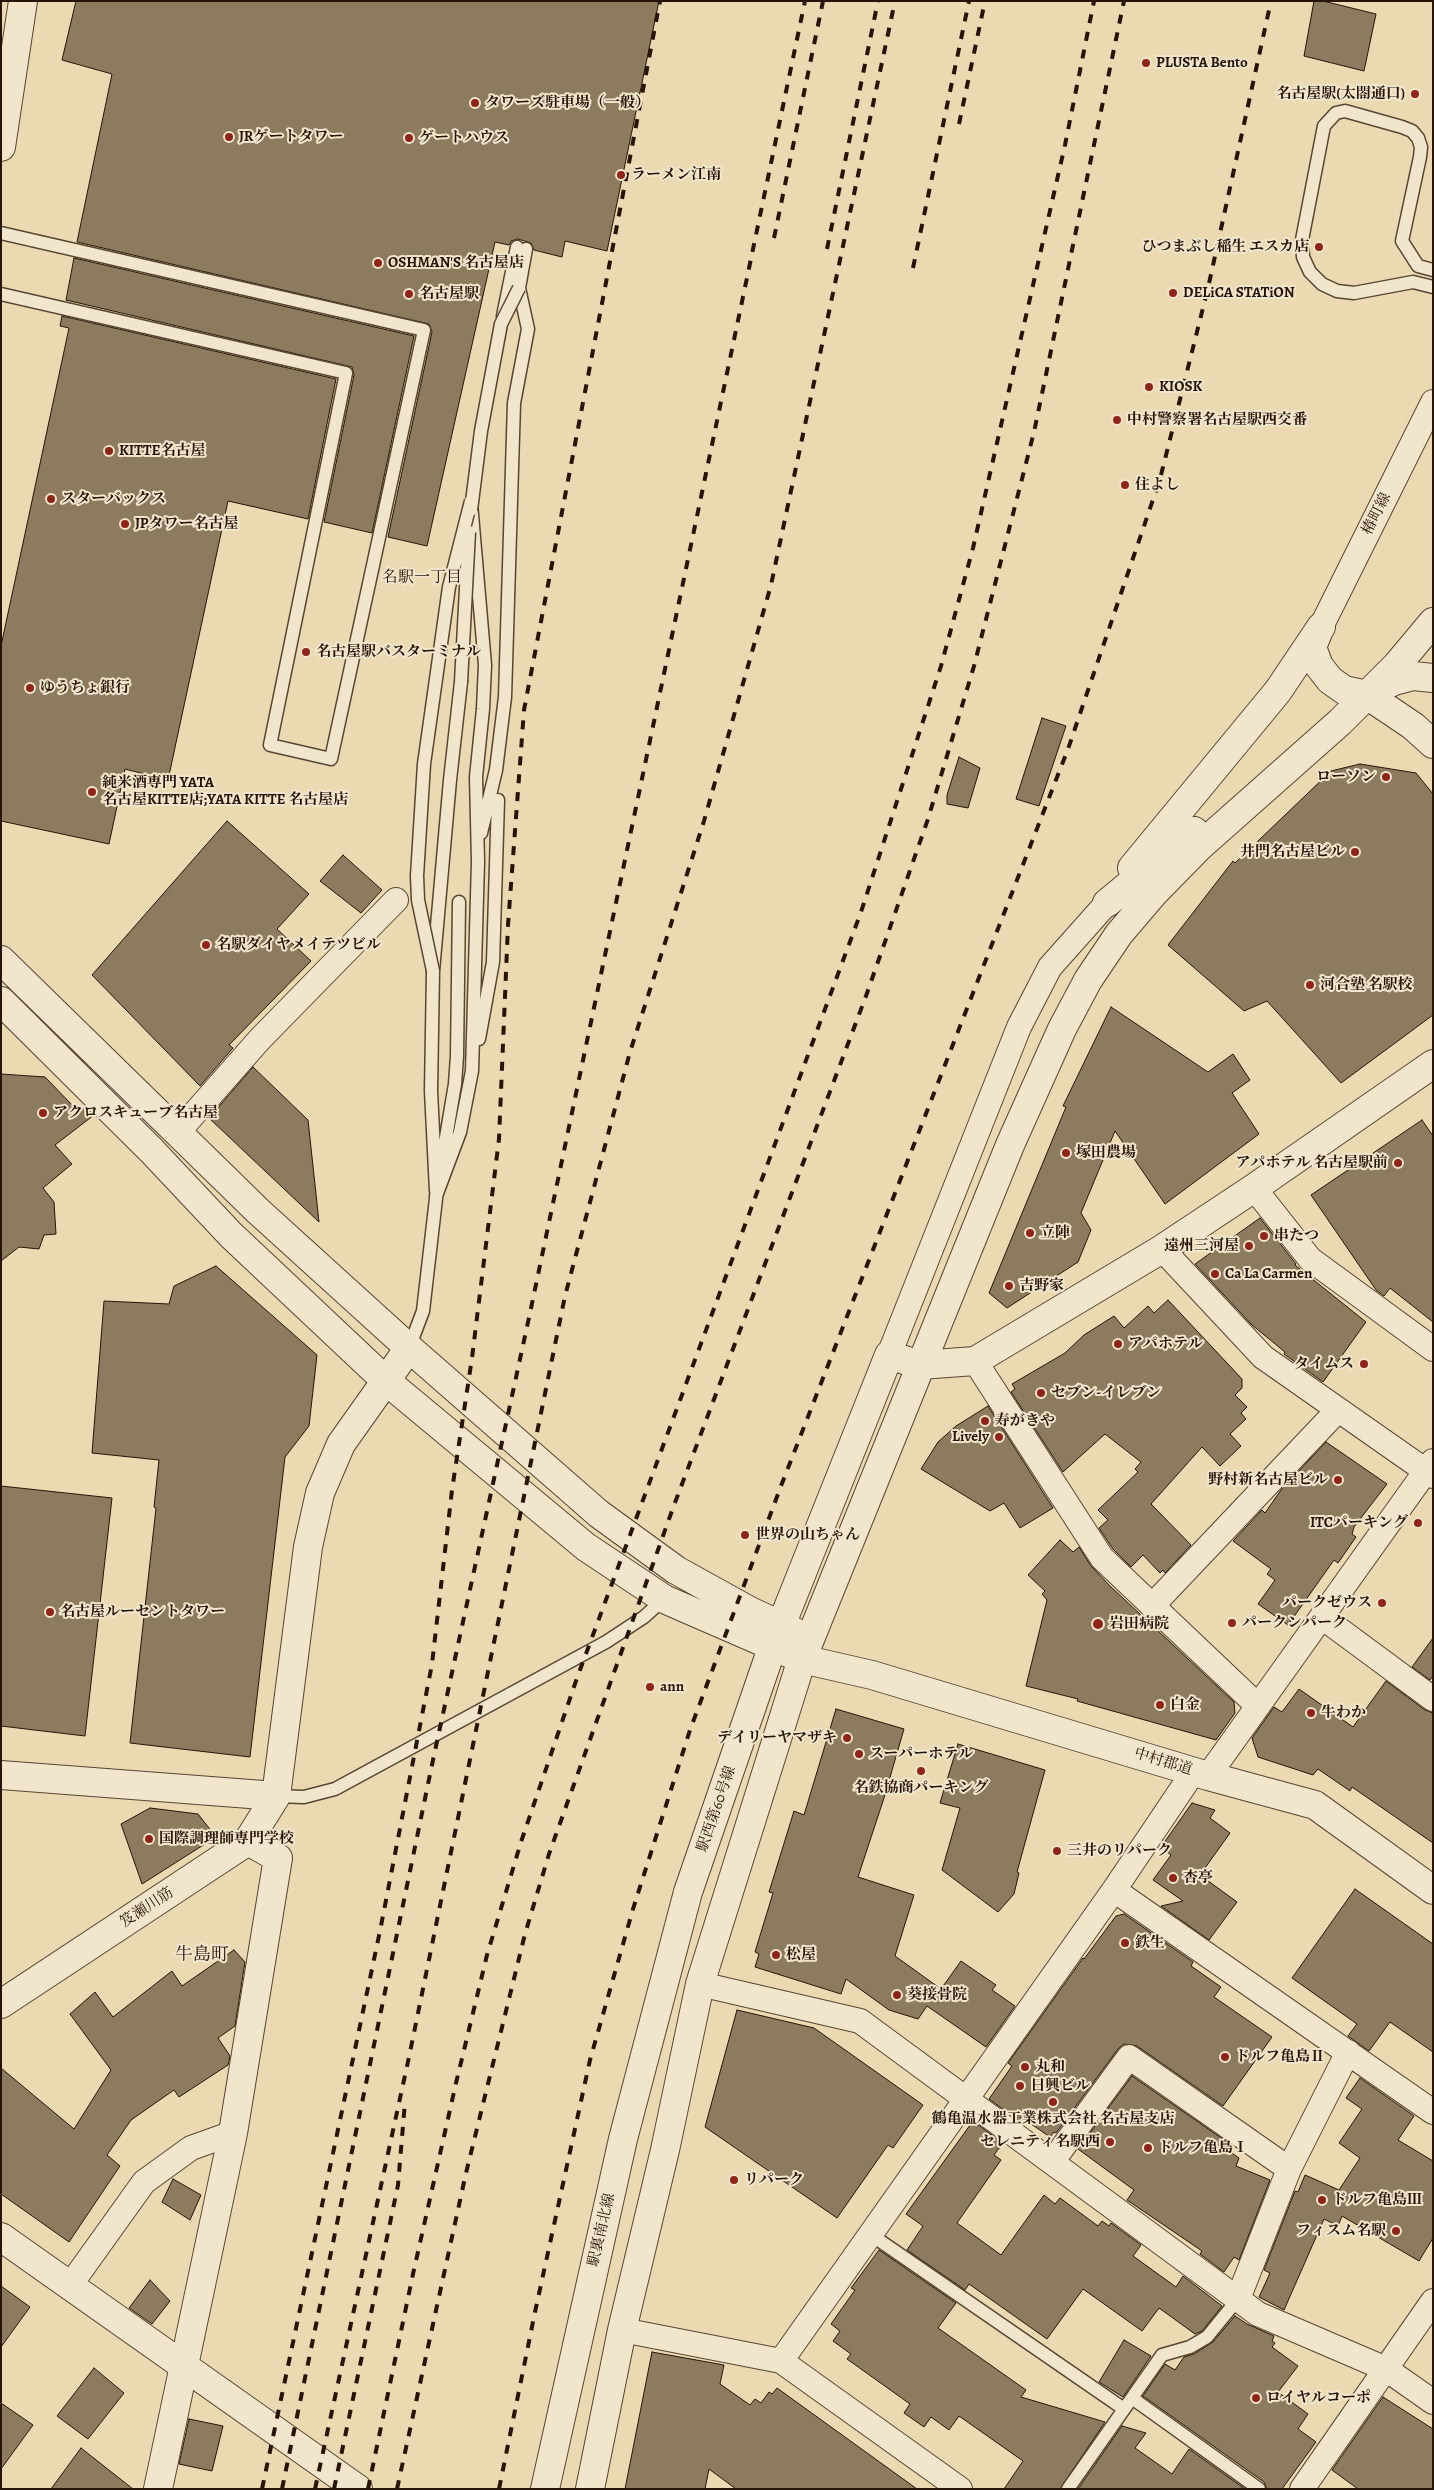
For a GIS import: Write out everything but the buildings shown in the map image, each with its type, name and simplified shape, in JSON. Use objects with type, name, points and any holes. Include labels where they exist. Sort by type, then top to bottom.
[{"type":"street","points":[[1,147],[23,1]]},
{"type":"street","name":"椿町線","points":[[1320,627],[1433,402]]},
{"type":"street","points":[[1320,627],[1312,647],[1319,666],[1330,680],[1344,690],[1367,695],[1414,726],[1433,744]]},
{"type":"street","points":[[1320,627],[1278,691],[1144,851],[1106,903],[1050,967],[1019,1027],[889,1355],[920,1366],[975,1361],[1162,1249],[1431,1068]]},
{"type":"street","points":[[590,2489],[622,2330],[666,2150],[700,1984],[806,1649],[1010,1145],[1062,1029],[1088,980],[1119,934],[1199,847],[1340,722],[1430,633]]},
{"type":"street","points":[[1106,903],[1275,763],[1306,741],[1328,710],[1367,695],[1394,681],[1413,676],[1433,678]]},
{"type":"street","points":[[178,1132],[260,1039],[396,900]]},
{"type":"street","points":[[1,960],[258,1211],[409,1348],[599,1514],[676,1570],[777,1637]]},
{"type":"street","points":[[1,1001],[152,1150],[231,1235],[386,1380],[586,1547],[664,1599],[777,1637]]},
{"type":"street","points":[[1254,1188],[1310,1259],[1433,1349]]},
{"type":"street","points":[[781,2361],[1114,1890],[1201,1774],[1258,1706],[1430,1470],[1338,1410],[1262,1357],[1162,1249]]},
{"type":"street","points":[[1,1775],[276,1796],[308,1547],[320,1493],[340,1444],[409,1348]]},
{"type":"street","name":"駅西第60号線","points":[[667,1973],[688,1892],[777,1637],[889,1355]]},
{"type":"street","points":[[975,1361],[1102,1558],[1258,1706]]},
{"type":"street","points":[[1152,1606],[1338,1410]]},
{"type":"street","points":[[1322,1617],[1433,1698]]},
{"type":"street","name":"中村郡道","points":[[777,1637],[872,1675],[1201,1774],[1315,1805],[1433,1890]]},
{"type":"street","name":"笈瀬川筋","points":[[1,2004],[248,1841],[276,1796]]},
{"type":"street","points":[[158,2489],[233,2133],[278,1858],[248,1841]]},
{"type":"street","points":[[1114,1890],[1433,2112]]},
{"type":"street","name":"駅裏南北線","points":[[545,2489],[623,2139],[667,1973]]},
{"type":"street","points":[[700,1984],[860,2022],[1258,2314],[1386,2369],[1433,2402]]},
{"type":"street","points":[[1238,2299],[1289,2169],[1348,2052]]},
{"type":"street","points":[[1052,2162],[1129,2057],[1289,2169]]},
{"type":"street","points":[[71,2284],[144,2182],[191,2148],[233,2133]]},
{"type":"street","points":[[1,2237],[71,2284],[184,2368],[358,2489]]},
{"type":"street","points":[[1302,2489],[1433,2301]]},
{"type":"street","points":[[622,2330],[781,2361],[960,2489]]},
{"type":"lane","points":[[1433,270],[1418,266],[1402,241],[1422,147],[1418,138],[1412,131],[1402,127],[1345,111],[1336,113],[1329,118],[1324,126],[1302,240],[1303,257],[1310,272],[1322,284],[1337,291],[1354,294],[1413,282],[1433,287]]},
{"type":"lane","points":[[1,233],[424,330],[332,759],[270,745],[346,373],[1,294]]},
{"type":"lane","points":[[434,974],[418,900],[417,876],[424,764],[449,587],[471,501],[480,431],[522,248],[519,288],[528,329],[514,403],[505,697],[496,770],[478,845]]},
{"type":"lane","points":[[436,1196],[431,1091],[434,974],[450,780],[461,682],[472,490],[480,431],[501,324],[519,288]]},
{"type":"lane","points":[[471,501],[485,665],[484,709],[476,777],[478,862],[472,1071]]},
{"type":"lane","points":[[436,1196],[460,1132],[493,962],[498,800]]},
{"type":"lane","points":[[409,1348],[423,1311],[436,1196],[454,1084],[459,902]]},
{"type":"lane","points":[[276,1796],[304,1797],[335,1789],[606,1642],[644,1618],[664,1599]]},
{"type":"lane","points":[[870,2234],[1124,2409]]},
{"type":"lane","points":[[1068,2489],[1162,2355],[1190,2347],[1207,2337],[1238,2299]]},
{"type":"lane","points":[[1132,2398],[1259,2489]]},
{"type":"railway","points":[[262,2489],[380,1931],[432,1664],[452,1490],[472,1358],[499,1139],[508,925],[524,710],[660,1]]},
{"type":"railway","points":[[282,2489],[433,1760],[530,1313],[805,1]]},
{"type":"railway","points":[[774,238],[823,1]]},
{"type":"railway","points":[[827,249],[878,1]]},
{"type":"railway","points":[[315,2489],[409,2057],[565,1296],[630,1052],[704,821],[771,585],[895,1]]},
{"type":"railway","points":[[913,268],[969,1]]},
{"type":"railway","points":[[959,124],[985,1]]},
{"type":"railway","points":[[368,2489],[413,2274],[456,2083],[487,1955],[521,1842],[577,1678],[861,912],[941,666],[973,548],[1065,145],[1094,1]]},
{"type":"railway","points":[[397,2489],[466,2173],[525,1934],[549,1854],[673,1508],[866,996],[928,819],[974,666],[1034,432],[1124,1]]},
{"type":"railway","points":[[499,2489],[535,2312],[590,2060],[633,1909],[690,1730],[781,1486],[1068,749],[1160,479],[1208,288],[1271,1]]},
{"type":"railway","points":[[334,2489],[398,2185],[405,2102]]},
{"type":"place","name":"PLUSTA Bento","points":[[1146,63]]},
{"type":"place","name":"名古屋駅(太閤通口)","points":[[1415,94]]},
{"type":"place","name":"タワーズ駐車場（一般）","points":[[475,103]]},
{"type":"place","name":"JRゲートタワー","points":[[229,137]]},
{"type":"place","name":"ゲートハウス","points":[[409,138]]},
{"type":"place","name":"ラーメン江南","points":[[621,175]]},
{"type":"place","name":"ひつまぶし稲生 エスカ店","points":[[1319,247]]},
{"type":"place","name":"OSHMAN'S 名古屋店","points":[[378,263]]},
{"type":"place","name":"DELiCA STATiON","points":[[1173,293]]},
{"type":"place","name":"名古屋駅","points":[[409,294]]},
{"type":"place","name":"KIOSK","points":[[1149,387]]},
{"type":"place","name":"中村警察署名古屋駅西交番","points":[[1117,420]]},
{"type":"place","name":"KITTE名古屋","points":[[109,451]]},
{"type":"place","name":"住よし","points":[[1125,485]]},
{"type":"place","name":"スターバックス","points":[[51,499]]},
{"type":"place","name":"JPタワー名古屋","points":[[125,524]]},
{"type":"place","name":"名古屋駅バスターミナル","points":[[306,652]]},
{"type":"place","name":"ゆうちょ銀行","points":[[30,688]]},
{"type":"place","name":"ローソン","points":[[1386,777]]},
{"type":"place","name":"純米酒専門 YATA 名古屋KITTE店;YATA KITTE 名古屋店","points":[[92,792]]},
{"type":"place","name":"井門名古屋ビル","points":[[1355,852]]},
{"type":"place","name":"名駅ダイヤメイテツビル","points":[[206,945]]},
{"type":"place","name":"河合塾 名駅校","points":[[1310,985]]},
{"type":"place","name":"アクロスキューブ名古屋","points":[[43,1113]]},
{"type":"place","name":"塚田農場","points":[[1066,1153]]},
{"type":"place","name":"アパホテル 名古屋駅前","points":[[1398,1163]]},
{"type":"place","name":"立陣","points":[[1030,1233]]},
{"type":"place","name":"串たつ","points":[[1264,1236]]},
{"type":"place","name":"遠州三河屋","points":[[1249,1246]]},
{"type":"place","name":"Ca La Carmen","points":[[1215,1274]]},
{"type":"place","name":"吉野家","points":[[1009,1286]]},
{"type":"place","name":"アパホテル","points":[[1118,1344]]},
{"type":"place","name":"タイムス","points":[[1364,1364]]},
{"type":"place","name":"セブン-イレブン","points":[[1041,1393]]},
{"type":"place","name":"寿がきや","points":[[985,1421]]},
{"type":"place","name":"Lively","points":[[999,1437]]},
{"type":"place","name":"野村新名古屋ビル","points":[[1338,1480]]},
{"type":"place","name":"ITCパーキング","points":[[1418,1523]]},
{"type":"place","name":"世界の山ちゃん","points":[[745,1535]]},
{"type":"place","name":"パークゼウス","points":[[1382,1603]]},
{"type":"place","name":"名古屋ルーセントタワー","points":[[50,1612]]},
{"type":"place","name":"パークンパーク","points":[[1232,1623]]},
{"type":"place","name":"岩田病院","points":[[1098,1624]]},
{"type":"place","name":"ann","points":[[650,1687]]},
{"type":"place","name":"白金","points":[[1160,1705]]},
{"type":"place","name":"牛わか","points":[[1311,1713]]},
{"type":"place","name":"デイリーヤマザキ","points":[[847,1738]]},
{"type":"place","name":"スーパーホテル","points":[[859,1754]]},
{"type":"place","name":"名鉄協商パーキング","points":[[921,1771]]},
{"type":"place","name":"国際調理師専門学校","points":[[149,1839]]},
{"type":"place","name":"三井のリパーク","points":[[1057,1851]]},
{"type":"place","name":"杏亭","points":[[1173,1878]]},
{"type":"place","name":"鉄生","points":[[1125,1943]]},
{"type":"place","name":"松屋","points":[[776,1955]]},
{"type":"place","name":"葵接骨院","points":[[897,1995]]},
{"type":"place","name":"ドルフ亀島Ⅱ","points":[[1225,2057]]},
{"type":"place","name":"丸和","points":[[1025,2067]]},
{"type":"place","name":"日興ビル","points":[[1020,2086]]},
{"type":"place","name":"鶴亀温水器工業株式会社 名古屋支店","points":[[1053,2102]]},
{"type":"place","name":"セレニティ名駅西","points":[[1110,2142]]},
{"type":"place","name":"ドルフ亀島Ⅰ","points":[[1148,2148]]},
{"type":"place","name":"リパーク","points":[[734,2180]]},
{"type":"place","name":"ドルフ亀島Ⅲ","points":[[1322,2200]]},
{"type":"place","name":"フィスム名駅","points":[[1396,2231]]},
{"type":"place","name":"ロイヤルコーポ","points":[[1256,2398]]},
{"type":"district","name":"名駅一丁目","points":[[422,578]]},
{"type":"district","name":"牛島町","points":[[202,1956]]}]
